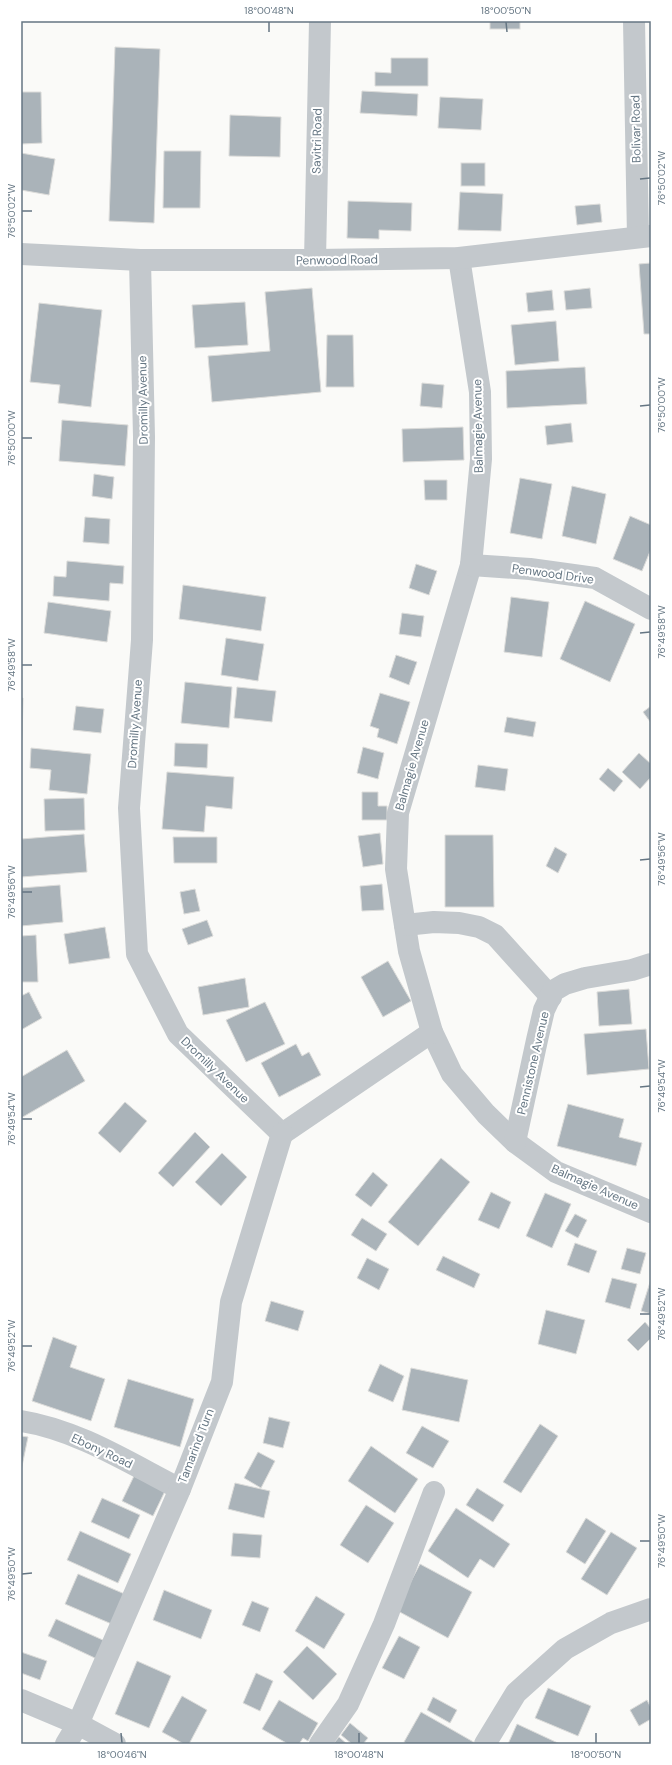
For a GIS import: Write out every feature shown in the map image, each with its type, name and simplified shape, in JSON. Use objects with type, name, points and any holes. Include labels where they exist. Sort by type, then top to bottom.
[{"type":"street","name":"Savitri Road","points":[[315,260],[320,21]]},
{"type":"street","name":"Bolivar Road","points":[[634,21],[644,237]]},
{"type":"street","name":"Penwood Road","points":[[21,254],[140,260],[459,258],[644,237]]},
{"type":"street","name":"Balmagie Avenue","points":[[459,258],[480,392],[481,459],[471,565],[398,813],[396,869],[409,951],[432,1032],[452,1074],[486,1114],[515,1142],[556,1172],[651,1212]]},
{"type":"street","name":"Dromilly Avenue","points":[[140,260],[144,437],[142,640],[129,808],[137,954],[178,1034],[282,1134]]},
{"type":"street","name":"Penwood Drive","points":[[471,565],[595,578],[651,609]]},
{"type":"street","points":[[405,925],[434,922],[459,923],[479,927],[495,936],[550,997]]},
{"type":"street","name":"Pennistone Avenue","points":[[515,1142],[544,1010],[553,991],[565,984],[651,964]]},
{"type":"street","points":[[282,1134],[432,1032]]},
{"type":"street","name":"Tamarind Turn","points":[[66,1744],[78,1724],[180,1489],[222,1382],[231,1302],[282,1134]]},
{"type":"street","name":"Ebony Road","points":[[21,1421],[34,1423],[91,1443],[180,1489]]},
{"type":"street","points":[[320,1744],[348,1704],[384,1624],[434,1492]]},
{"type":"street","points":[[485,1744],[516,1693],[566,1649],[611,1623],[651,1609]]},
{"type":"street","points":[[21,1700],[78,1724],[115,1744]]},
{"type":"building","points":[[490,21],[520,21],[520,29],[490,29]]},
{"type":"building","points":[[115,47],[160,49],[154,223],[109,221]]},
{"type":"building","points":[[391,58],[428,58],[428,86],[375,86],[375,72],[391,73]]},
{"type":"building","points":[[362,91],[418,94],[417,116],[360,113]]},
{"type":"building","points":[[21,92],[41,92],[42,143],[21,144]]},
{"type":"building","points":[[440,97],[483,99],[481,130],[438,128]]},
{"type":"building","points":[[230,115],[281,117],[280,157],[229,156]]},
{"type":"building","points":[[164,151],[201,151],[200,208],[163,208]]},
{"type":"building","points":[[21,153],[55,159],[49,195],[21,190]]},
{"type":"building","points":[[461,163],[485,163],[485,186],[461,186]]},
{"type":"building","points":[[460,192],[503,194],[501,231],[458,230]]},
{"type":"building","points":[[348,201],[412,203],[411,231],[379,230],[379,239],[347,238]]},
{"type":"building","points":[[600,204],[602,222],[577,225],[575,206]]},
{"type":"building","points":[[651,263],[651,334],[644,334],[639,264]]},
{"type":"building","points":[[312,288],[321,392],[212,402],[208,356],[270,351],[265,292]]},
{"type":"building","points":[[590,288],[592,308],[566,310],[564,291]]},
{"type":"building","points":[[552,290],[554,310],[528,312],[526,293]]},
{"type":"building","points":[[245,302],[248,345],[195,348],[192,305]]},
{"type":"building","points":[[39,303],[102,310],[91,407],[58,403],[60,385],[30,382]]},
{"type":"building","points":[[556,321],[559,361],[515,365],[511,325]]},
{"type":"building","points":[[327,335],[353,335],[354,387],[326,387]]},
{"type":"building","points":[[585,367],[587,404],[507,408],[506,371]]},
{"type":"building","points":[[422,383],[444,385],[442,408],[420,406]]},
{"type":"building","points":[[62,420],[128,425],[125,466],[59,461]]},
{"type":"building","points":[[571,423],[573,442],[547,445],[545,426]]},
{"type":"building","points":[[463,427],[464,460],[403,462],[402,429]]},
{"type":"building","points":[[94,474],[114,477],[112,499],[92,496]]},
{"type":"building","points":[[520,478],[552,484],[542,539],[510,533]]},
{"type":"building","points":[[424,480],[447,480],[447,500],[425,500]]},
{"type":"building","points":[[572,486],[606,494],[596,544],[562,536]]},
{"type":"building","points":[[630,516],[651,525],[651,549],[642,571],[613,559]]},
{"type":"building","points":[[85,517],[110,519],[109,544],[83,542]]},
{"type":"building","points":[[67,561],[124,566],[123,584],[110,583],[109,601],[53,596],[54,576],[66,577]]},
{"type":"building","points":[[416,564],[437,571],[429,595],[409,588]]},
{"type":"building","points":[[183,585],[266,597],[261,631],[179,619]]},
{"type":"building","points":[[511,597],[549,602],[542,657],[504,652]]},
{"type":"building","points":[[585,601],[635,624],[610,682],[560,659]]},
{"type":"building","points":[[48,602],[111,611],[107,642],[44,633]]},
{"type":"building","points":[[402,613],[424,616],[421,637],[399,634]]},
{"type":"building","points":[[226,638],[264,644],[258,681],[221,675]]},
{"type":"building","points":[[396,655],[417,662],[409,685],[389,677]]},
{"type":"building","points":[[185,682],[232,687],[229,728],[181,723]]},
{"type":"building","points":[[237,687],[276,691],[272,722],[234,718]]},
{"type":"building","points":[[380,693],[410,702],[397,744],[377,737],[379,729],[370,726]]},
{"type":"building","points":[[21,698],[23,698],[22,740],[21,740]]},
{"type":"building","points":[[76,706],[104,709],[101,733],[73,730]]},
{"type":"building","points":[[651,706],[651,723],[643,712]]},
{"type":"building","points":[[507,717],[536,722],[533,737],[504,732]]},
{"type":"building","points":[[175,743],[208,744],[207,768],[174,766]]},
{"type":"building","points":[[363,747],[384,753],[378,779],[357,773]]},
{"type":"building","points":[[31,748],[91,754],[87,794],[49,790],[51,770],[30,768]]},
{"type":"building","points":[[639,753],[651,764],[651,777],[640,789],[622,772]]},
{"type":"building","points":[[478,765],[508,769],[505,791],[475,787]]},
{"type":"building","points":[[608,768],[623,781],[614,792],[599,779]]},
{"type":"building","points":[[167,772],[234,777],[232,809],[206,806],[204,832],[162,829]]},
{"type":"building","points":[[362,792],[378,792],[378,806],[387,806],[387,820],[362,820]]},
{"type":"building","points":[[84,798],[85,830],[45,831],[44,799]]},
{"type":"building","points":[[380,833],[383,864],[363,867],[358,836]]},
{"type":"building","points":[[84,834],[87,872],[21,877],[21,839]]},
{"type":"building","points":[[445,835],[493,835],[494,907],[445,907]]},
{"type":"building","points":[[173,837],[217,837],[217,863],[174,863]]},
{"type":"building","points":[[555,847],[567,854],[558,873],[546,866]]},
{"type":"building","points":[[382,884],[384,910],[362,911],[360,886]]},
{"type":"building","points":[[60,885],[63,922],[21,926],[21,888]]},
{"type":"building","points":[[195,889],[200,911],[184,914],[180,892]]},
{"type":"building","points":[[207,920],[213,936],[188,945],[182,929]]},
{"type":"building","points":[[105,927],[110,958],[69,964],[64,934]]},
{"type":"building","points":[[36,935],[38,982],[21,982],[21,936]]},
{"type":"building","points":[[388,961],[411,1001],[383,1017],[361,977]]},
{"type":"building","points":[[245,978],[249,1007],[203,1015],[198,987]]},
{"type":"building","points":[[629,989],[632,1024],[599,1026],[597,992]]},
{"type":"building","points":[[29,992],[42,1018],[21,1030],[21,996]]},
{"type":"building","points":[[265,1002],[285,1044],[246,1062],[226,1020]]},
{"type":"building","points":[[646,1029],[649,1069],[587,1075],[584,1034]]},
{"type":"building","points":[[296,1044],[302,1056],[309,1052],[321,1075],[279,1097],[261,1063]]},
{"type":"building","points":[[67,1050],[85,1081],[21,1118],[21,1077]]},
{"type":"building","points":[[125,1102],[147,1121],[120,1153],[98,1133]]},
{"type":"building","points":[[568,1104],[624,1119],[619,1137],[642,1143],[636,1166],[557,1146]]},
{"type":"building","points":[[195,1132],[210,1147],[173,1187],[158,1173]]},
{"type":"building","points":[[222,1153],[247,1177],[221,1206],[195,1182]]},
{"type":"building","points":[[441,1158],[470,1182],[418,1246],[388,1222]]},
{"type":"building","points":[[373,1172],[388,1185],[371,1207],[355,1195]]},
{"type":"building","points":[[491,1192],[511,1202],[499,1229],[478,1220]]},
{"type":"building","points":[[545,1193],[571,1204],[552,1248],[526,1236]]},
{"type":"building","points":[[575,1214],[587,1220],[578,1238],[565,1231]]},
{"type":"building","points":[[362,1218],[387,1234],[376,1251],[351,1235]]},
{"type":"building","points":[[575,1243],[597,1251],[589,1273],[567,1265]]},
{"type":"building","points":[[627,1248],[646,1253],[640,1274],[621,1269]]},
{"type":"building","points":[[443,1256],[480,1274],[474,1288],[436,1270]]},
{"type":"building","points":[[367,1258],[389,1269],[379,1290],[357,1278]]},
{"type":"building","points":[[612,1278],[637,1284],[630,1309],[605,1302]]},
{"type":"building","points":[[651,1279],[651,1314],[641,1311]]},
{"type":"building","points":[[271,1301],[304,1311],[298,1331],[265,1321]]},
{"type":"building","points":[[546,1310],[585,1320],[576,1354],[538,1344]]},
{"type":"building","points":[[645,1322],[651,1329],[651,1338],[638,1351],[627,1340]]},
{"type":"building","points":[[53,1337],[77,1346],[70,1367],[105,1379],[91,1421],[32,1401]]},
{"type":"building","points":[[380,1364],[404,1376],[393,1402],[368,1391]]},
{"type":"building","points":[[411,1368],[468,1380],[459,1422],[402,1410]]},
{"type":"building","points":[[128,1379],[194,1399],[180,1447],[114,1427]]},
{"type":"building","points":[[269,1417],[290,1422],[283,1448],[263,1443]]},
{"type":"building","points":[[540,1424],[558,1436],[521,1493],[503,1482]]},
{"type":"building","points":[[422,1426],[449,1441],[433,1468],[406,1453]]},
{"type":"building","points":[[21,1436],[28,1437],[21,1471]]},
{"type":"building","points":[[371,1446],[418,1479],[395,1513],[348,1481]]},
{"type":"building","points":[[258,1452],[275,1461],[261,1488],[244,1478]]},
{"type":"building","points":[[134,1476],[165,1491],[153,1516],[122,1501]]},
{"type":"building","points":[[235,1483],[270,1491],[264,1518],[228,1509]]},
{"type":"building","points":[[477,1488],[504,1505],[493,1522],[466,1505]]},
{"type":"building","points":[[102,1498],[140,1515],[129,1539],[91,1522]]},
{"type":"building","points":[[366,1505],[394,1523],[368,1563],[340,1545]]},
{"type":"building","points":[[456,1508],[510,1544],[494,1568],[480,1559],[468,1578],[428,1551]]},
{"type":"building","points":[[586,1518],[606,1531],[585,1564],[566,1552]]},
{"type":"building","points":[[80,1531],[131,1554],[118,1583],[67,1560]]},
{"type":"building","points":[[611,1532],[637,1548],[607,1595],[581,1579]]},
{"type":"building","points":[[233,1533],[262,1535],[260,1558],[231,1556]]},
{"type":"building","points":[[420,1564],[472,1592],[448,1638],[396,1610]]},
{"type":"building","points":[[78,1574],[127,1595],[114,1625],[65,1604]]},
{"type":"building","points":[[164,1590],[212,1610],[201,1639],[153,1620]]},
{"type":"building","points":[[316,1596],[345,1614],[324,1649],[295,1631]]},
{"type":"building","points":[[252,1601],[269,1608],[260,1632],[242,1625]]},
{"type":"building","points":[[56,1619],[105,1641],[97,1659],[48,1636]]},
{"type":"building","points":[[399,1636],[420,1647],[404,1679],[382,1668]]},
{"type":"building","points":[[307,1646],[337,1674],[313,1700],[283,1672]]},
{"type":"building","points":[[21,1652],[47,1661],[40,1680],[21,1673]]},
{"type":"building","points":[[137,1661],[171,1676],[149,1728],[115,1714]]},
{"type":"building","points":[[256,1673],[273,1681],[260,1711],[243,1703]]},
{"type":"building","points":[[548,1688],[591,1706],[578,1736],[535,1718]]},
{"type":"building","points":[[182,1696],[207,1710],[189,1744],[184,1744],[162,1732]]},
{"type":"building","points":[[433,1697],[457,1710],[450,1723],[427,1710]]},
{"type":"building","points":[[279,1700],[318,1723],[308,1741],[303,1738],[299,1744],[288,1744],[262,1729]]},
{"type":"building","points":[[647,1700],[651,1708],[651,1719],[639,1726],[630,1710]]},
{"type":"building","points":[[421,1712],[477,1744],[407,1744],[404,1742]]},
{"type":"building","points":[[350,1723],[368,1738],[363,1744],[352,1744],[341,1735]]},
{"type":"building","points":[[517,1724],[560,1744],[508,1744]]},
{"type":"building","points":[[339,1737],[347,1744],[333,1744]]}]
